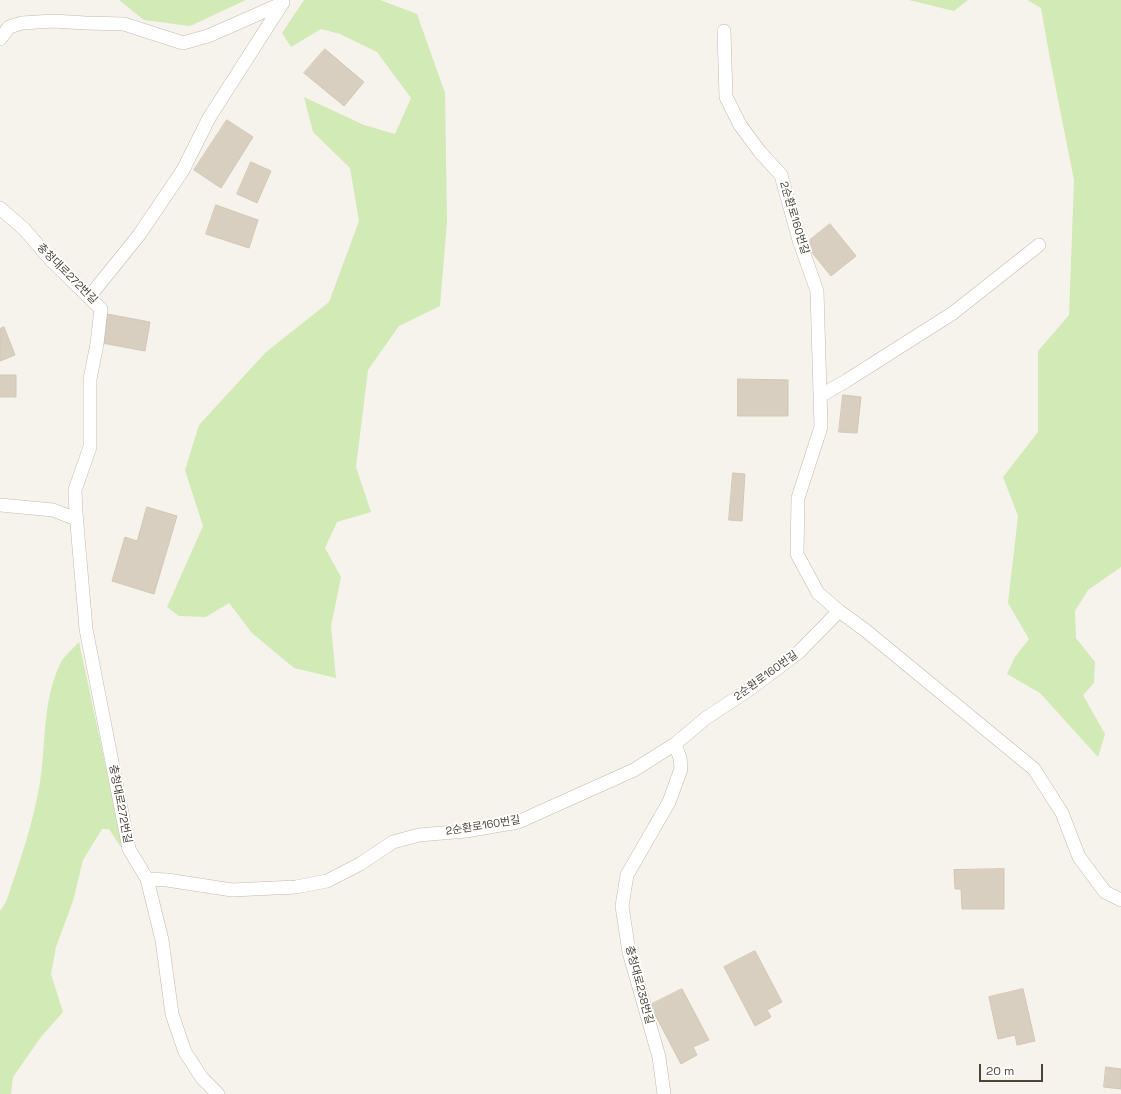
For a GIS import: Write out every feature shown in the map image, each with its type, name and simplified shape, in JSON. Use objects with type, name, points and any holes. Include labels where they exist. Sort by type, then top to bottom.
[{"type":"lane","points":[[0,39],[9,27],[22,23],[53,21],[124,24],[183,43],[208,36],[284,2]]},
{"type":"lane","points":[[90,297],[139,235],[183,170],[209,118],[284,2]]},
{"type":"lane","name":"2순환로160번길","points":[[724,32],[726,97],[744,130],[760,152],[781,175],[817,291],[821,427],[798,498],[797,554],[818,593],[839,611],[871,634],[1034,769],[1062,813],[1079,857],[1105,892],[1121,900]]},
{"type":"lane","name":"충청대로272번길","points":[[0,208],[24,229],[50,258],[101,308],[97,344],[90,379],[90,448],[75,490],[76,519],[86,629],[129,849],[147,878],[162,940],[172,1014],[184,1052],[202,1078],[218,1094]]},
{"type":"lane","points":[[820,396],[953,313],[1039,244]]},
{"type":"lane","points":[[0,505],[53,510],[76,519]]},
{"type":"lane","name":"2순환로160번길","points":[[147,878],[232,890],[296,887],[327,881],[360,864],[393,842],[419,835],[466,831],[518,822],[634,770],[675,744],[706,718],[750,689],[799,652],[839,611]]},
{"type":"lane","name":"충청대로238번길","points":[[664,1094],[659,1057],[628,952],[622,906],[627,875],[669,802],[681,769],[680,758],[675,744]]},
{"type":"green space","points":[[119,0],[246,0],[190,26],[144,20]]},
{"type":"green space","points":[[304,0],[380,0],[417,14],[445,93],[447,221],[440,306],[399,326],[368,370],[356,467],[371,512],[337,522],[325,548],[341,577],[331,626],[336,678],[294,668],[252,633],[229,603],[206,617],[179,616],[167,607],[203,526],[185,470],[199,425],[265,353],[329,302],[359,221],[350,168],[313,132],[304,97],[364,125],[395,134],[411,98],[377,52],[340,34],[321,29],[291,47],[282,33]]},
{"type":"green space","points":[[909,0],[968,0],[954,11]]},
{"type":"green space","points":[[1027,0],[1121,0],[1121,567],[1088,590],[1075,611],[1076,638],[1095,662],[1094,683],[1083,695],[1105,734],[1098,757],[1040,693],[1007,674],[1015,657],[1029,639],[1008,603],[1018,516],[1003,477],[1038,432],[1038,351],[1069,315],[1074,180],[1041,8]]},
{"type":"green space","points":[[79,642],[124,852],[109,829],[102,829],[83,860],[73,901],[56,947],[51,974],[63,1012],[41,1037],[13,1077],[11,1094],[0,1094],[0,911],[6,902],[16,874],[36,803],[50,693],[61,662]]},
{"type":"building","points":[[325,49],[364,82],[344,106],[304,73]]},
{"type":"building","points":[[227,120],[253,137],[221,188],[194,170]]},
{"type":"building","points":[[251,162],[271,171],[257,203],[237,194]]},
{"type":"building","points":[[216,205],[258,220],[249,248],[206,234]]},
{"type":"building","points":[[830,224],[856,256],[831,276],[805,244]]},
{"type":"building","points":[[107,314],[150,322],[145,351],[102,343]]},
{"type":"building","points":[[4,327],[15,355],[0,361],[0,329]]},
{"type":"building","points":[[0,375],[16,375],[16,397],[0,397]]},
{"type":"building","points":[[738,379],[788,380],[788,416],[738,416]]},
{"type":"building","points":[[843,395],[861,397],[857,433],[839,432]]},
{"type":"building","points":[[733,473],[745,474],[742,521],[729,520]]},
{"type":"building","points":[[147,507],[177,516],[154,594],[112,581],[125,537],[137,541]]},
{"type":"building","points":[[1004,869],[1004,909],[962,909],[961,889],[955,889],[954,870]]},
{"type":"building","points":[[755,951],[782,1002],[767,1010],[771,1017],[755,1026],[724,967]]},
{"type":"building","points":[[682,989],[709,1040],[693,1047],[697,1055],[681,1064],[650,1005]]},
{"type":"building","points":[[1023,989],[1035,1041],[1017,1045],[1015,1035],[998,1039],[989,997]]},
{"type":"building","points":[[1106,1067],[1121,1069],[1121,1089],[1104,1087]]}]
